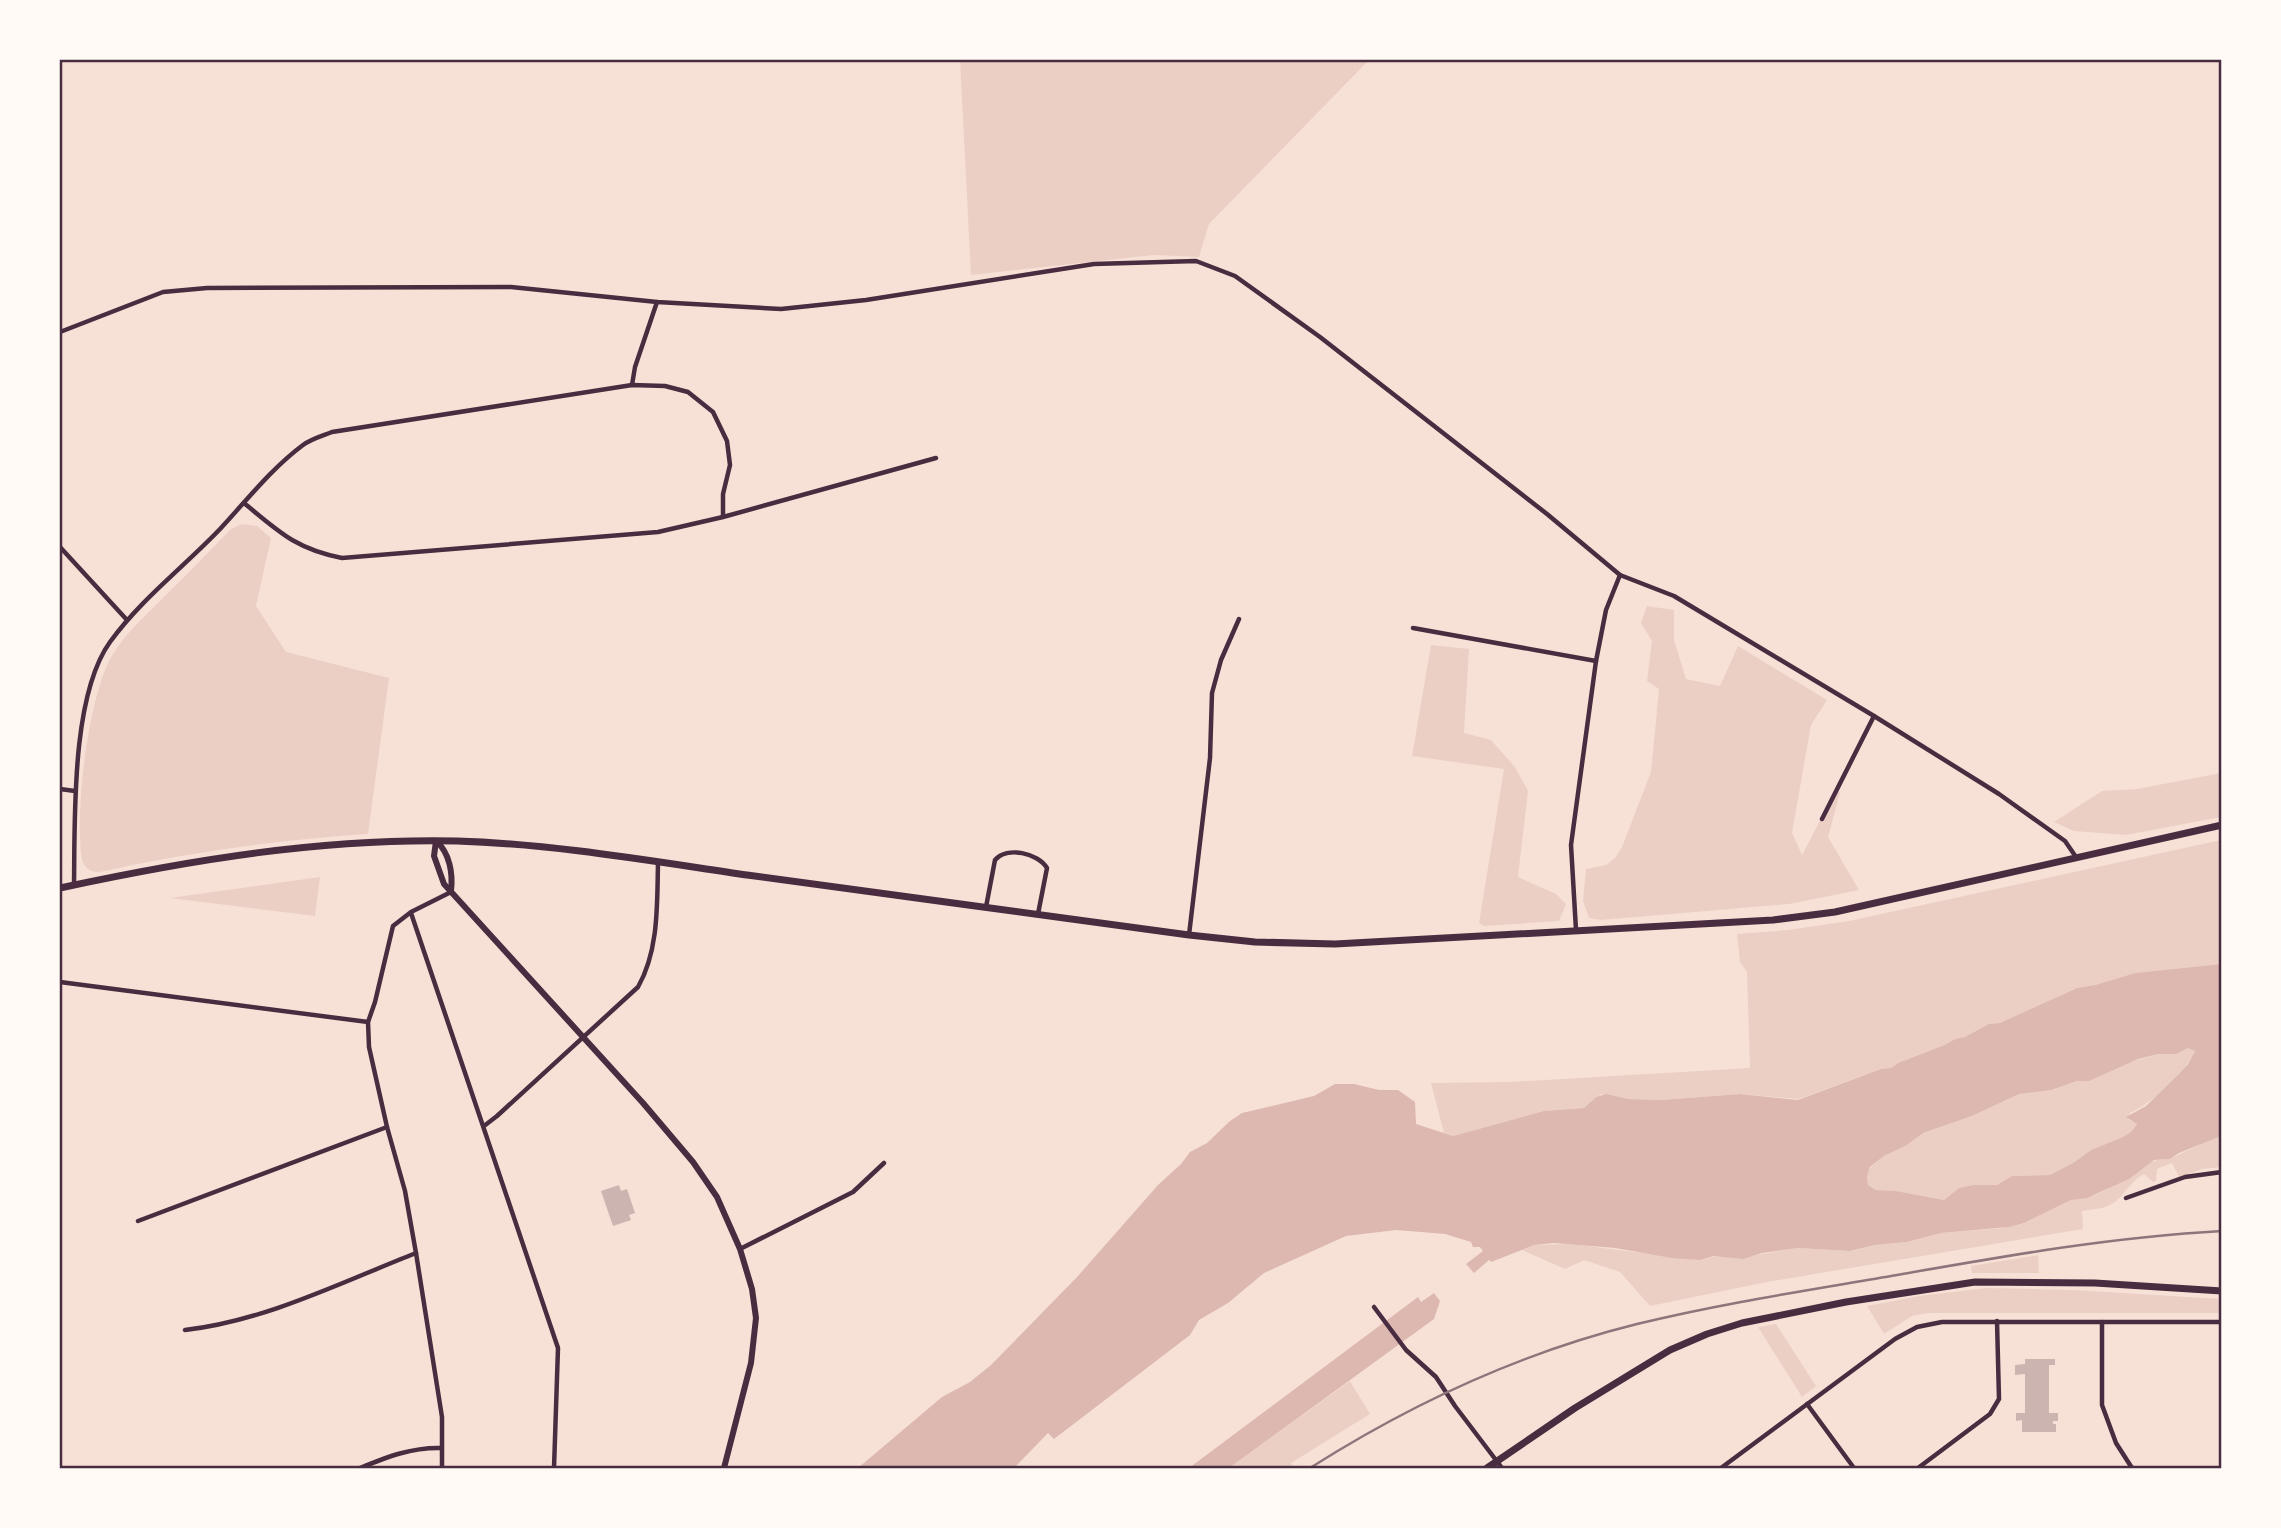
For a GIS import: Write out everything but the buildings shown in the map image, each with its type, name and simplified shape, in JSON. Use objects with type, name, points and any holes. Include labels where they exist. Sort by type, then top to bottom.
[{"type":"main road","points":[[60,888],[250,853],[331,845],[436,841],[518,845],[1189,935],[1255,942],[1335,944],[1773,920],[1835,912],[2221,825]]},
{"type":"main road","points":[[1487,1468],[1574,1408],[1670,1350],[1707,1334],[1749,1321],[1859,1299],[1975,1282],[2095,1283],[2221,1291]]},
{"type":"street","points":[[60,332],[163,292],[207,288],[511,287],[657,302],[781,309],[866,300],[1094,264],[1196,261],[1235,276],[1320,337],[1547,514],[1619,575],[1674,596],[1874,716],[1999,794],[2065,841],[2076,857]]},
{"type":"street","points":[[632,385],[635,367],[657,302]]},
{"type":"street","points":[[74,885],[75,791],[80,741],[95,668],[108,644],[127,620],[304,444],[332,432],[632,385],[665,386],[688,392],[713,412],[727,442],[730,465],[723,494],[723,517]]},
{"type":"street","points":[[244,503],[287,539],[315,553],[342,558],[658,532],[723,517],[936,458]]},
{"type":"street","points":[[60,547],[127,620]]},
{"type":"street","points":[[1576,930],[1571,845],[1596,661],[1606,610],[1619,575]]},
{"type":"street","points":[[1189,935],[1211,744],[1212,693],[1221,660],[1239,619]]},
{"type":"street","points":[[1413,628],[1596,661]]},
{"type":"street","points":[[1822,819],[1874,716]]},
{"type":"street","points":[[60,789],[75,791]]},
{"type":"street","points":[[436,841],[434,856],[444,884],[475,921],[584,1037],[693,1162],[717,1197],[740,1248],[755,1301],[755,1334],[742,1404],[724,1468]]},
{"type":"street","points":[[436,841],[448,858],[452,877],[451,891]]},
{"type":"street","points":[[986,907],[995,860],[1003,854],[1019,853],[1038,858],[1047,868],[1038,914]]},
{"type":"street","points":[[484,1126],[638,987],[648,970],[655,927],[658,863]]},
{"type":"street","points":[[442,1468],[442,1417],[416,1254],[405,1191],[369,1046],[368,1022],[393,926],[411,912],[451,891]]},
{"type":"street","points":[[411,912],[558,1348],[554,1468]]},
{"type":"street","points":[[60,982],[368,1022]]},
{"type":"street","points":[[138,1221],[387,1127]]},
{"type":"street","points":[[740,1248],[853,1192],[884,1163]]},
{"type":"street","points":[[2126,1198],[2185,1177],[2221,1171]]},
{"type":"street","points":[[185,1330],[216,1326],[269,1311],[416,1254]]},
{"type":"street","points":[[1374,1307],[1401,1344],[1436,1377],[1502,1468]]},
{"type":"street","points":[[1918,1468],[1997,1406],[1997,1321]]},
{"type":"street","points":[[1721,1468],[1911,1329],[1942,1322],[2221,1322]]},
{"type":"street","points":[[2102,1322],[2102,1405],[2114,1438],[2132,1468]]},
{"type":"street","points":[[1807,1404],[1854,1468]]},
{"type":"street","points":[[360,1468],[414,1449],[442,1448]]},
{"type":"shaded area","points":[[960,60],[1369,60],[1209,224],[1199,257],[1154,255],[971,275]]},
{"type":"shaded area","points":[[242,524],[257,526],[271,538],[256,606],[286,652],[389,678],[368,834],[234,848],[100,872],[88,869],[82,860],[80,836],[83,768],[92,716],[105,671],[113,654],[134,626],[231,529]]},
{"type":"shaded area","points":[[1647,606],[1674,610],[1674,640],[1686,679],[1720,686],[1738,646],[1827,700],[1811,725],[1792,833],[1802,855],[1837,788],[1840,793],[1828,837],[1859,890],[1789,904],[1601,920],[1589,918],[1583,901],[1586,869],[1606,865],[1615,858],[1622,847],[1651,772],[1659,689],[1647,681],[1652,641],[1641,623]]},
{"type":"shaded area","points":[[1431,645],[1469,649],[1464,733],[1491,740],[1515,767],[1528,791],[1518,877],[1556,894],[1566,904],[1559,921],[1484,926],[1479,923],[1504,769],[1412,756]]},
{"type":"shaded area","points":[[2221,773],[2221,817],[2126,835],[2074,831],[2054,822],[2102,791],[2137,789]]},
{"type":"shaded area","points":[[2221,840],[2221,964],[2135,973],[2077,988],[1891,1068],[1881,1069],[1799,1099],[1740,1094],[1662,1100],[1628,1099],[1602,1094],[1584,1108],[1544,1111],[1453,1136],[1444,1133],[1431,1083],[1510,1082],[1750,1068],[1747,972],[1740,962],[1737,934],[1849,921]]},
{"type":"shaded area","points":[[320,877],[315,916],[170,898]]},
{"type":"shaded area","points":[[2221,964],[2221,1136],[2170,1159],[2154,1160],[2129,1179],[2087,1198],[2071,1200],[2024,1223],[2009,1227],[1941,1233],[1907,1242],[1850,1251],[1798,1248],[1762,1253],[1743,1259],[1714,1256],[1700,1260],[1672,1258],[1615,1248],[1554,1243],[1534,1245],[1491,1262],[1489,1260],[1474,1273],[1466,1264],[1483,1251],[1480,1247],[1473,1247],[1471,1242],[1445,1234],[1396,1230],[1346,1236],[1264,1273],[1228,1303],[1199,1320],[1190,1335],[1054,1439],[1048,1433],[1014,1468],[858,1468],[942,1397],[970,1382],[991,1365],[1078,1276],[1190,1152],[1207,1143],[1242,1113],[1314,1096],[1335,1084],[1354,1084],[1379,1090],[1398,1090],[1415,1102],[1416,1124],[1453,1136],[1544,1111],[1584,1108],[1596,1097],[1606,1094],[1628,1099],[1662,1100],[1740,1094],[1798,1100],[1881,1069],[1891,1068],[2077,988],[2135,973]],"holes":[[[2188,1048],[2195,1051],[2188,1064],[2146,1106],[2126,1117],[2137,1124],[2132,1131],[2091,1150],[2050,1175],[2012,1176],[1997,1185],[1959,1188],[1944,1200],[1876,1190],[1868,1185],[1870,1167],[1923,1133],[1972,1116],[2019,1094],[2051,1090],[2077,1081],[2089,1081],[2138,1059],[2158,1054],[2176,1054]]]},
{"type":"shaded area","points":[[2188,1048],[2195,1050],[2176,1078],[2130,1113],[2128,1119],[2137,1124],[2132,1131],[2091,1150],[2050,1175],[2012,1176],[1997,1185],[1959,1188],[1944,1200],[1876,1190],[1868,1185],[1867,1174],[1870,1168],[1884,1156],[1907,1145],[1923,1133],[1972,1116],[2019,1094],[2088,1081],[2133,1061],[2158,1054],[2176,1054]]},
{"type":"shaded area","points":[[2221,1136],[2221,1167],[2203,1169],[2179,1177],[2172,1163],[2157,1169],[2156,1181],[2153,1182],[2144,1174],[2111,1204],[2082,1211],[2083,1229],[1767,1282],[1650,1306],[1620,1272],[1584,1260],[1565,1269],[1522,1250],[1534,1245],[1570,1244],[1700,1260],[1717,1256],[1738,1258],[1798,1248],[1852,1251],[1941,1233],[2004,1228],[2024,1223],[2073,1199],[2104,1191],[2151,1162],[2172,1158]]},
{"type":"shaded area","points":[[2038,1255],[2039,1273],[1972,1273],[1971,1266]]},
{"type":"shaded area","points":[[1986,1288],[2221,1299],[2221,1313],[1928,1313],[1912,1316],[1884,1334],[1867,1306],[1919,1296]]},
{"type":"shaded area","points":[[1434,1293],[1440,1301],[1434,1319],[1229,1468],[1189,1468],[1418,1297],[1421,1302]]},
{"type":"shaded area","points":[[1776,1324],[1816,1386],[1802,1397],[1758,1327]]},
{"type":"shaded area","points":[[1350,1381],[1370,1414],[1291,1463],[1288,1468],[1229,1468]]},
{"type":"railway","points":[[1310,1468],[1387,1423],[1468,1383],[1551,1350],[1637,1324],[1767,1297],[2018,1254],[2140,1238],[2222,1231]]}]
